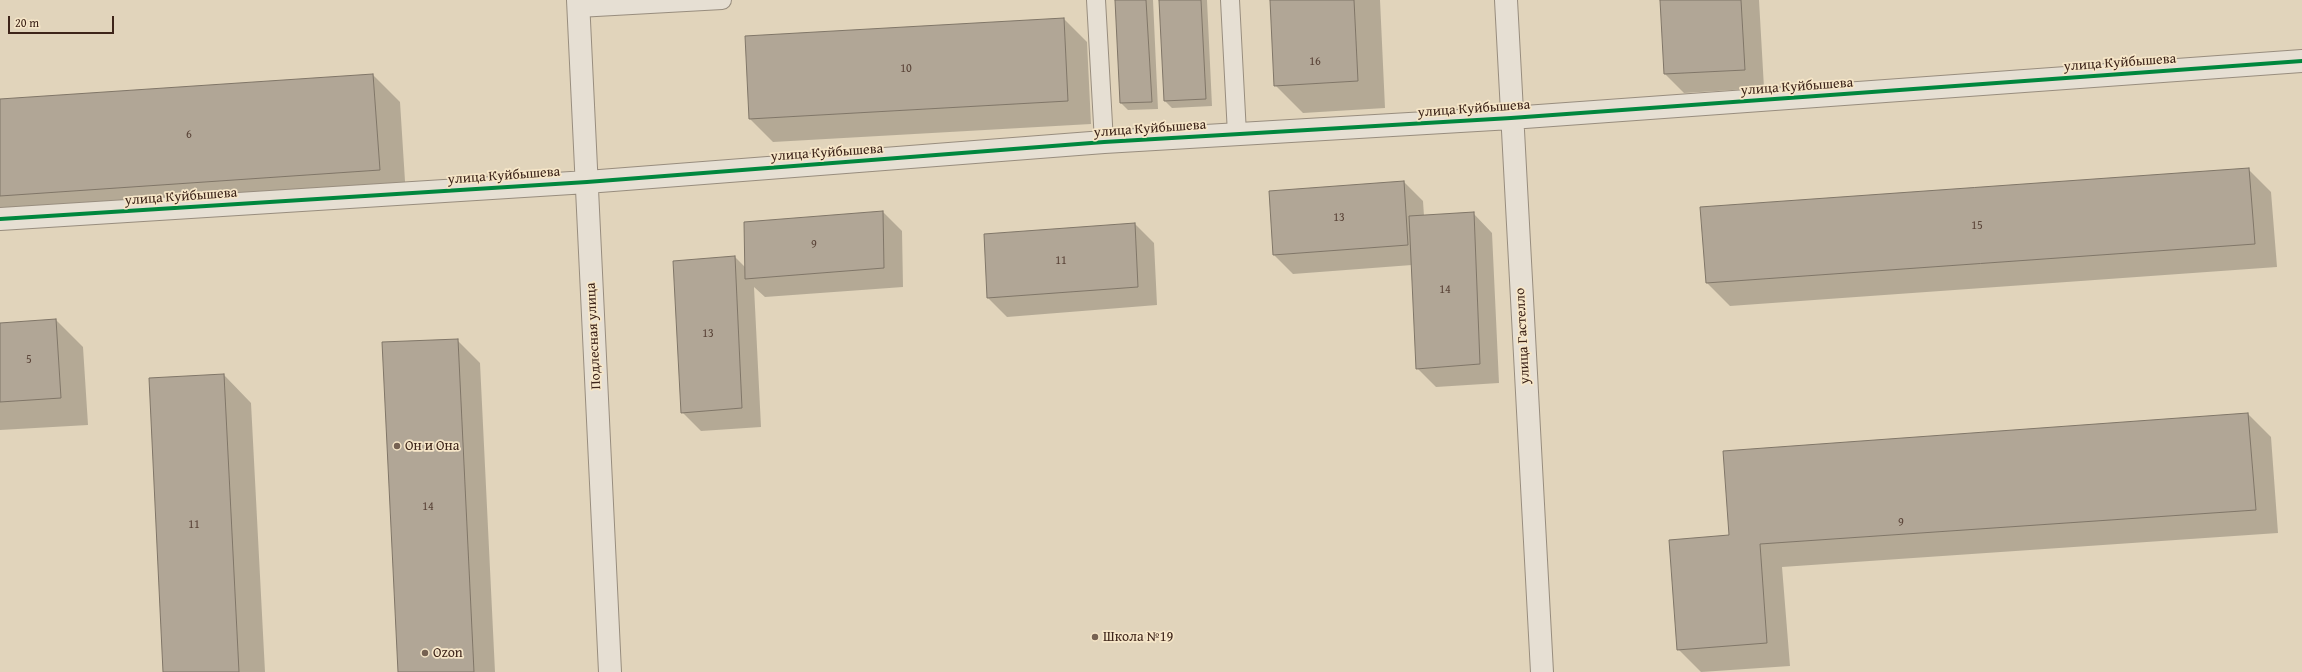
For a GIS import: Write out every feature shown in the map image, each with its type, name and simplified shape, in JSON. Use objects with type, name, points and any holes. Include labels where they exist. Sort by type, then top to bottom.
[{"type":"street","name":"улица Гастелло","points":[[1506,0],[1511,118],[1542,672]]},
{"type":"street","name":"Подлесная улица","points":[[578,4],[610,672]]},
{"type":"street","name":"улица Куйбышева","points":[[0,219],[587,182],[1104,142],[1511,118],[2302,61]]},
{"type":"lane","points":[[578,4],[722,0]]},
{"type":"lane","points":[[1096,0],[1104,142]]},
{"type":"lane","points":[[1230,0],[1237,134]]},
{"type":"building","points":[[1115,0],[1146,0],[1152,102],[1120,103]]},
{"type":"building","points":[[1159,0],[1201,0],[1206,99],[1164,101]]},
{"type":"building","points":[[1270,0],[1354,0],[1358,81],[1274,86]]},
{"type":"building","points":[[1660,0],[1741,0],[1745,70],[1664,74]]},
{"type":"building","points":[[1064,18],[1068,101],[749,119],[745,36]]},
{"type":"building","points":[[373,74],[380,170],[0,196],[0,99]]},
{"type":"building","points":[[2249,168],[2255,244],[1706,283],[1700,207]]},
{"type":"building","points":[[1404,181],[1408,245],[1273,255],[1269,191]]},
{"type":"building","points":[[883,211],[884,268],[745,279],[744,222]]},
{"type":"building","points":[[1474,212],[1480,364],[1416,369],[1409,216]]},
{"type":"building","points":[[1135,223],[1138,287],[987,298],[984,234]]},
{"type":"building","points":[[735,256],[742,408],[681,413],[673,261]]},
{"type":"building","points":[[56,319],[61,398],[0,402],[0,323]]},
{"type":"building","points":[[458,339],[474,672],[398,672],[382,342]]},
{"type":"building","points":[[224,374],[239,672],[163,672],[149,378]]},
{"type":"building","points":[[2248,413],[2256,510],[1760,544],[1767,643],[1677,650],[1669,540],[1729,535],[1723,451]]},
{"type":"cycle path","points":[[0,219],[587,182],[1104,142],[1511,118],[2302,61]]},
{"type":"place","name":"Он и Она","points":[[397,446]]},
{"type":"place","name":"Школа №19","points":[[1095,637]]},
{"type":"place","name":"Ozon","points":[[425,653]]}]
